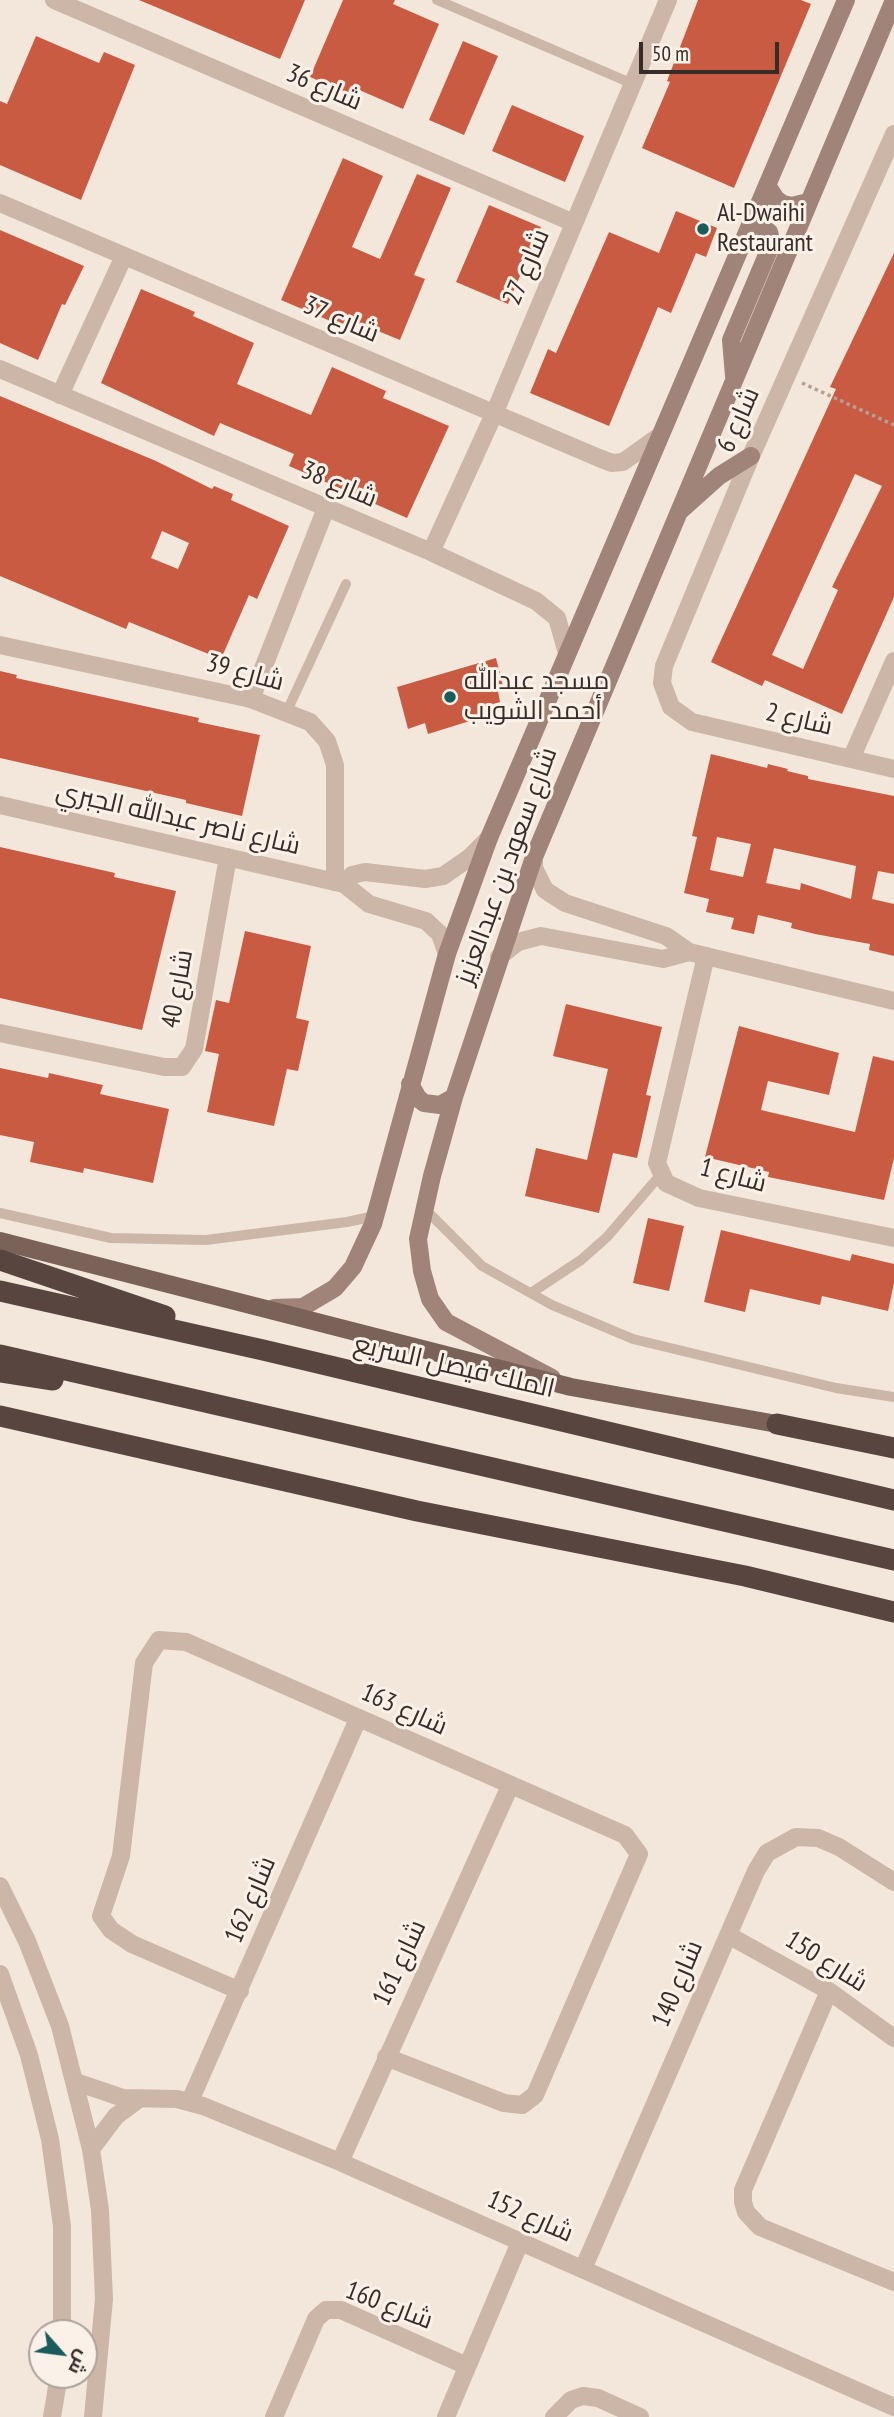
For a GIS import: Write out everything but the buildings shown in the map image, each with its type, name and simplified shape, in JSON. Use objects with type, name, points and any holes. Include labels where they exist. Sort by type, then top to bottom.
[{"type":"highway","points":[[0,1260],[263,1350]]},
{"type":"highway","name":"الملك فيصل السريع","points":[[0,1291],[263,1350],[894,1500]]},
{"type":"highway","points":[[0,1356],[894,1560]]},
{"type":"highway","points":[[0,1372],[52,1380],[125,1384]]},
{"type":"highway","points":[[0,1416],[390,1505],[745,1576],[894,1612]]},
{"type":"highway","points":[[777,1424],[894,1439]]},
{"type":"highway","points":[[777,1424],[894,1448]]},
{"type":"main road","name":"شارع سعود بن عبدالعزيز","points":[[266,1308],[303,1307],[335,1288],[353,1267],[375,1216],[447,954],[489,838],[846,0]]},
{"type":"main road","name":"شارع سعود بن عبدالعزيز","points":[[571,1387],[479,1342],[446,1322],[430,1299],[422,1272],[418,1239],[454,1097],[534,857],[894,0]]},
{"type":"main road","points":[[767,185],[783,204],[792,206],[808,202]]},
{"type":"main road","points":[[734,376],[731,340],[772,243],[765,227],[752,221]]},
{"type":"main road","points":[[676,515],[719,476],[751,456]]},
{"type":"main road","points":[[411,1084],[418,1098],[424,1103],[440,1105],[454,1097]]},
{"type":"main road","name":"الملك فيصل السريع","points":[[0,1241],[571,1387],[777,1424]]},
{"type":"street","name":"شارع 36","points":[[54,0],[574,223]]},
{"type":"street","name":"شارع 27","points":[[431,552],[494,414],[668,0]]},
{"type":"street","name":"شارع 6","points":[[692,722],[677,713],[667,699],[662,674],[751,456],[894,134]]},
{"type":"street","name":"شارع 37","points":[[0,203],[612,463],[636,455],[658,437]]},
{"type":"street","points":[[60,395],[124,256]]},
{"type":"street","name":"شارع 38","points":[[0,369],[431,552],[548,609],[562,630],[567,653]]},
{"type":"street","points":[[251,699],[326,508]]},
{"type":"street","name":"شارع 39","points":[[0,645],[251,699],[310,722],[327,741],[332,752],[336,777],[339,883]]},
{"type":"street","points":[[851,759],[894,661]]},
{"type":"street","name":"شارع 2","points":[[692,722],[851,759],[893,766]]},
{"type":"street","name":"شارع ناصر عبدالله الجبري","points":[[0,806],[339,883],[369,904],[426,921],[440,934],[447,954]]},
{"type":"street","points":[[339,883],[352,875],[365,872],[425,879],[443,876],[469,858],[489,838]]},
{"type":"street","name":"شارع 40","points":[[0,1033],[164,1067],[182,1067],[194,1049],[228,857]]},
{"type":"street","points":[[534,857],[538,880],[554,897],[666,936],[698,954],[894,1001]]},
{"type":"street","points":[[499,957],[519,942],[541,936],[663,959],[698,954]]},
{"type":"street","name":"شارع 1","points":[[698,954],[657,1163],[666,1183],[699,1198],[894,1238]]},
{"type":"street","name":"شارع 163","points":[[240,1991],[132,1944],[111,1930],[101,1916],[121,1856],[144,1663],[159,1640],[186,1642],[625,1835],[639,1854],[633,1874],[536,2095],[522,2105],[504,2103],[386,2057]]},
{"type":"street","name":"شارع 162","points":[[190,2101],[358,1719]]},
{"type":"street","name":"شارع 161","points":[[340,2162],[510,1786]]},
{"type":"street","name":"شارع 140","points":[[583,2269],[728,1935],[767,1853],[786,1841],[807,1836],[829,1842],[894,1882]]},
{"type":"street","points":[[0,1886],[45,1984],[76,2082],[91,2149],[100,2210],[104,2299],[93,2417]]},
{"type":"street","name":"شارع 150","points":[[728,1935],[829,1991],[894,2038]]},
{"type":"street","points":[[0,1974],[29,2055],[50,2139],[62,2226],[62,2319]]},
{"type":"street","points":[[829,1991],[743,2190],[743,2202],[760,2227],[894,2282]]},
{"type":"street","name":"شارع 152","points":[[76,2082],[107,2095],[190,2101],[340,2162],[894,2407]]},
{"type":"street","points":[[91,2149],[116,2116],[139,2099]]},
{"type":"street","points":[[446,2417],[520,2242]]},
{"type":"street","name":"شارع 160","points":[[274,2417],[316,2319],[326,2310],[341,2310],[467,2366]]},
{"type":"street","points":[[52,2417],[56,2389]]},
{"type":"street","points":[[554,2417],[570,2400],[583,2396],[598,2398],[640,2417]]},
{"type":"lane","points":[[438,0],[633,84]]},
{"type":"lane","points":[[287,711],[346,584]]},
{"type":"lane","points":[[531,1293],[581,1260],[607,1237],[662,1173]]},
{"type":"lane","points":[[425,1209],[482,1266],[531,1293],[633,1339],[836,1388],[894,1397]]},
{"type":"lane","points":[[0,1213],[111,1238],[206,1240],[375,1216]]},
{"type":"path","points":[[787,376],[894,425]]},
{"type":"place","name":"Al-Dwaihi Restaurant","points":[[703,229]]},
{"type":"place","name":"مسجد عبدالله أحمد الشويب","points":[[450,697]]}]
